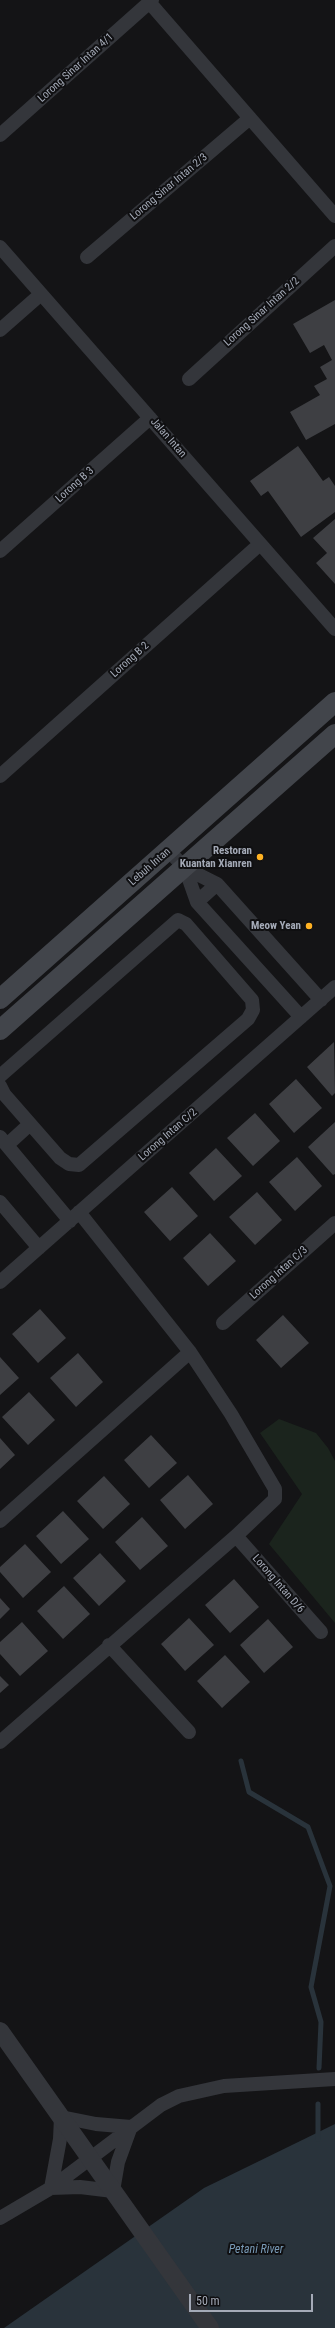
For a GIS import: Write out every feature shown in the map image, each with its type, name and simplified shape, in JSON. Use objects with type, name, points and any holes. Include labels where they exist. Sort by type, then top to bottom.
[{"type":"main road","name":"Lebuh Intan","points":[[0,999],[335,702]]},
{"type":"main road","points":[[0,1030],[335,734]]},
{"type":"street","points":[[151,1],[335,216]]},
{"type":"street","name":"Lorong Sinar Intan 4/1","points":[[0,135],[151,1]]},
{"type":"street","name":"Lorong Sinar Intan 2/3","points":[[87,257],[250,118]]},
{"type":"street","name":"Lorong Sinar Intan 2/2","points":[[189,379],[335,246]]},
{"type":"street","name":"Jalan Intan","points":[[0,247],[335,629]]},
{"type":"street","points":[[0,330],[42,294]]},
{"type":"street","name":"Lorong B 3","points":[[0,551],[150,418]]},
{"type":"street","name":"Lorong B 2","points":[[0,776],[260,544]]},
{"type":"street","points":[[168,850],[185,868],[217,884],[321,1000]]},
{"type":"street","points":[[185,868],[197,902],[301,1017]]},
{"type":"street","points":[[197,902],[217,884]]},
{"type":"street","points":[[0,1076],[178,920],[186,924],[252,1000],[253,1010],[242,1024],[79,1164],[69,1164],[60,1158],[4,1094],[0,1086]]},
{"type":"street","points":[[218,961],[236,946]]},
{"type":"street","name":"Lorong Intan C/2","points":[[0,1282],[335,988]]},
{"type":"street","points":[[0,1742],[109,1645],[236,1536],[275,1499],[275,1489],[231,1414],[190,1352],[74,1217],[3,1141],[30,1124]]},
{"type":"street","points":[[0,1202],[39,1248]]},
{"type":"street","name":"Lorong Intan C/3","points":[[223,1324],[335,1223]]},
{"type":"street","points":[[0,1521],[190,1352]]},
{"type":"street","name":"Lorong Intan D/6","points":[[236,1536],[321,1632]]},
{"type":"street","points":[[109,1645],[189,1732]]},
{"type":"street","points":[[0,2031],[210,2328]]},
{"type":"street","points":[[0,2218],[51,2188],[161,2104],[179,2096],[224,2086],[335,2079]]},
{"type":"street","points":[[60,2117],[96,2124],[131,2127]]},
{"type":"street","points":[[51,2188],[60,2139],[60,2117]]},
{"type":"street","points":[[113,2191],[118,2162],[131,2127]]},
{"type":"street","points":[[51,2188],[92,2187],[113,2191]]},
{"type":"shaded area","points":[[279,1419],[316,1433],[328,1448],[335,1461],[335,1623],[269,1544],[302,1494],[260,1433]]},
{"type":"water","name":"Petani River","points":[[335,2124],[335,2328],[4,2328],[204,2188]]},
{"type":"building","points":[[335,300],[335,424],[306,440],[290,412],[320,395],[314,386],[327,379],[320,367],[332,360],[324,345],[310,353],[293,324]]},
{"type":"building","points":[[298,446],[323,481],[329,477],[335,486],[335,512],[301,537],[268,491],[261,496],[250,481]]},
{"type":"building","points":[[335,519],[335,584],[316,563],[327,553],[313,538]]},
{"type":"building","points":[[334,1042],[335,1093],[332,1096],[307,1067]]},
{"type":"building","points":[[296,1079],[322,1108],[294,1133],[269,1104]]},
{"type":"building","points":[[255,1113],[280,1141],[253,1166],[227,1138]]},
{"type":"building","points":[[335,1122],[335,1174],[333,1175],[308,1147]]},
{"type":"building","points":[[216,1148],[242,1176],[214,1201],[189,1173]]},
{"type":"building","points":[[297,1157],[322,1186],[295,1211],[269,1182]]},
{"type":"building","points":[[172,1187],[198,1216],[170,1241],[144,1212]]},
{"type":"building","points":[[257,1192],[282,1220],[255,1245],[229,1217]]},
{"type":"building","points":[[210,1233],[236,1261],[208,1286],[183,1258]]},
{"type":"building","points":[[40,1309],[66,1338],[38,1363],[12,1334]]},
{"type":"building","points":[[283,1315],[309,1343],[281,1368],[256,1340]]},
{"type":"building","points":[[78,1353],[103,1382],[76,1407],[50,1378]]},
{"type":"building","points":[[0,1357],[19,1378],[0,1395]]},
{"type":"building","points":[[29,1392],[55,1420],[28,1445],[2,1417]]},
{"type":"building","points":[[151,1435],[177,1463],[149,1488],[124,1460]]},
{"type":"building","points":[[0,1438],[15,1455],[0,1469]]},
{"type":"building","points":[[188,1475],[213,1504],[185,1529],[160,1500]]},
{"type":"building","points":[[104,1476],[130,1504],[103,1529],[77,1501]]},
{"type":"building","points":[[63,1511],[89,1539],[61,1564],[36,1536]]},
{"type":"building","points":[[142,1517],[168,1546],[140,1570],[115,1542]]},
{"type":"building","points":[[25,1544],[51,1572],[23,1598],[0,1572],[0,1567]]},
{"type":"building","points":[[100,1553],[126,1581],[99,1606],[73,1578]]},
{"type":"building","points":[[234,1579],[259,1607],[230,1633],[205,1605]]},
{"type":"building","points":[[64,1586],[90,1614],[63,1639],[37,1611]]},
{"type":"building","points":[[0,1598],[10,1609],[0,1619]]},
{"type":"building","points":[[189,1618],[214,1645],[185,1671],[161,1644]]},
{"type":"building","points":[[268,1619],[293,1647],[264,1673],[240,1645]]},
{"type":"building","points":[[22,1622],[48,1651],[20,1676],[0,1654],[0,1642]]},
{"type":"building","points":[[225,1655],[250,1682],[222,1708],[197,1681]]},
{"type":"building","points":[[0,1676],[9,1685],[0,1693]]},
{"type":"waterway","points":[[241,1761],[249,1792],[308,1827],[330,1886],[311,1987],[321,2022],[319,2068]]},
{"type":"waterway","points":[[318,2104],[318,2139]]},
{"type":"place","name":"Restoran Kuantan Xianren","points":[[260,857]]},
{"type":"place","name":"Meow Yean","points":[[309,926]]}]
